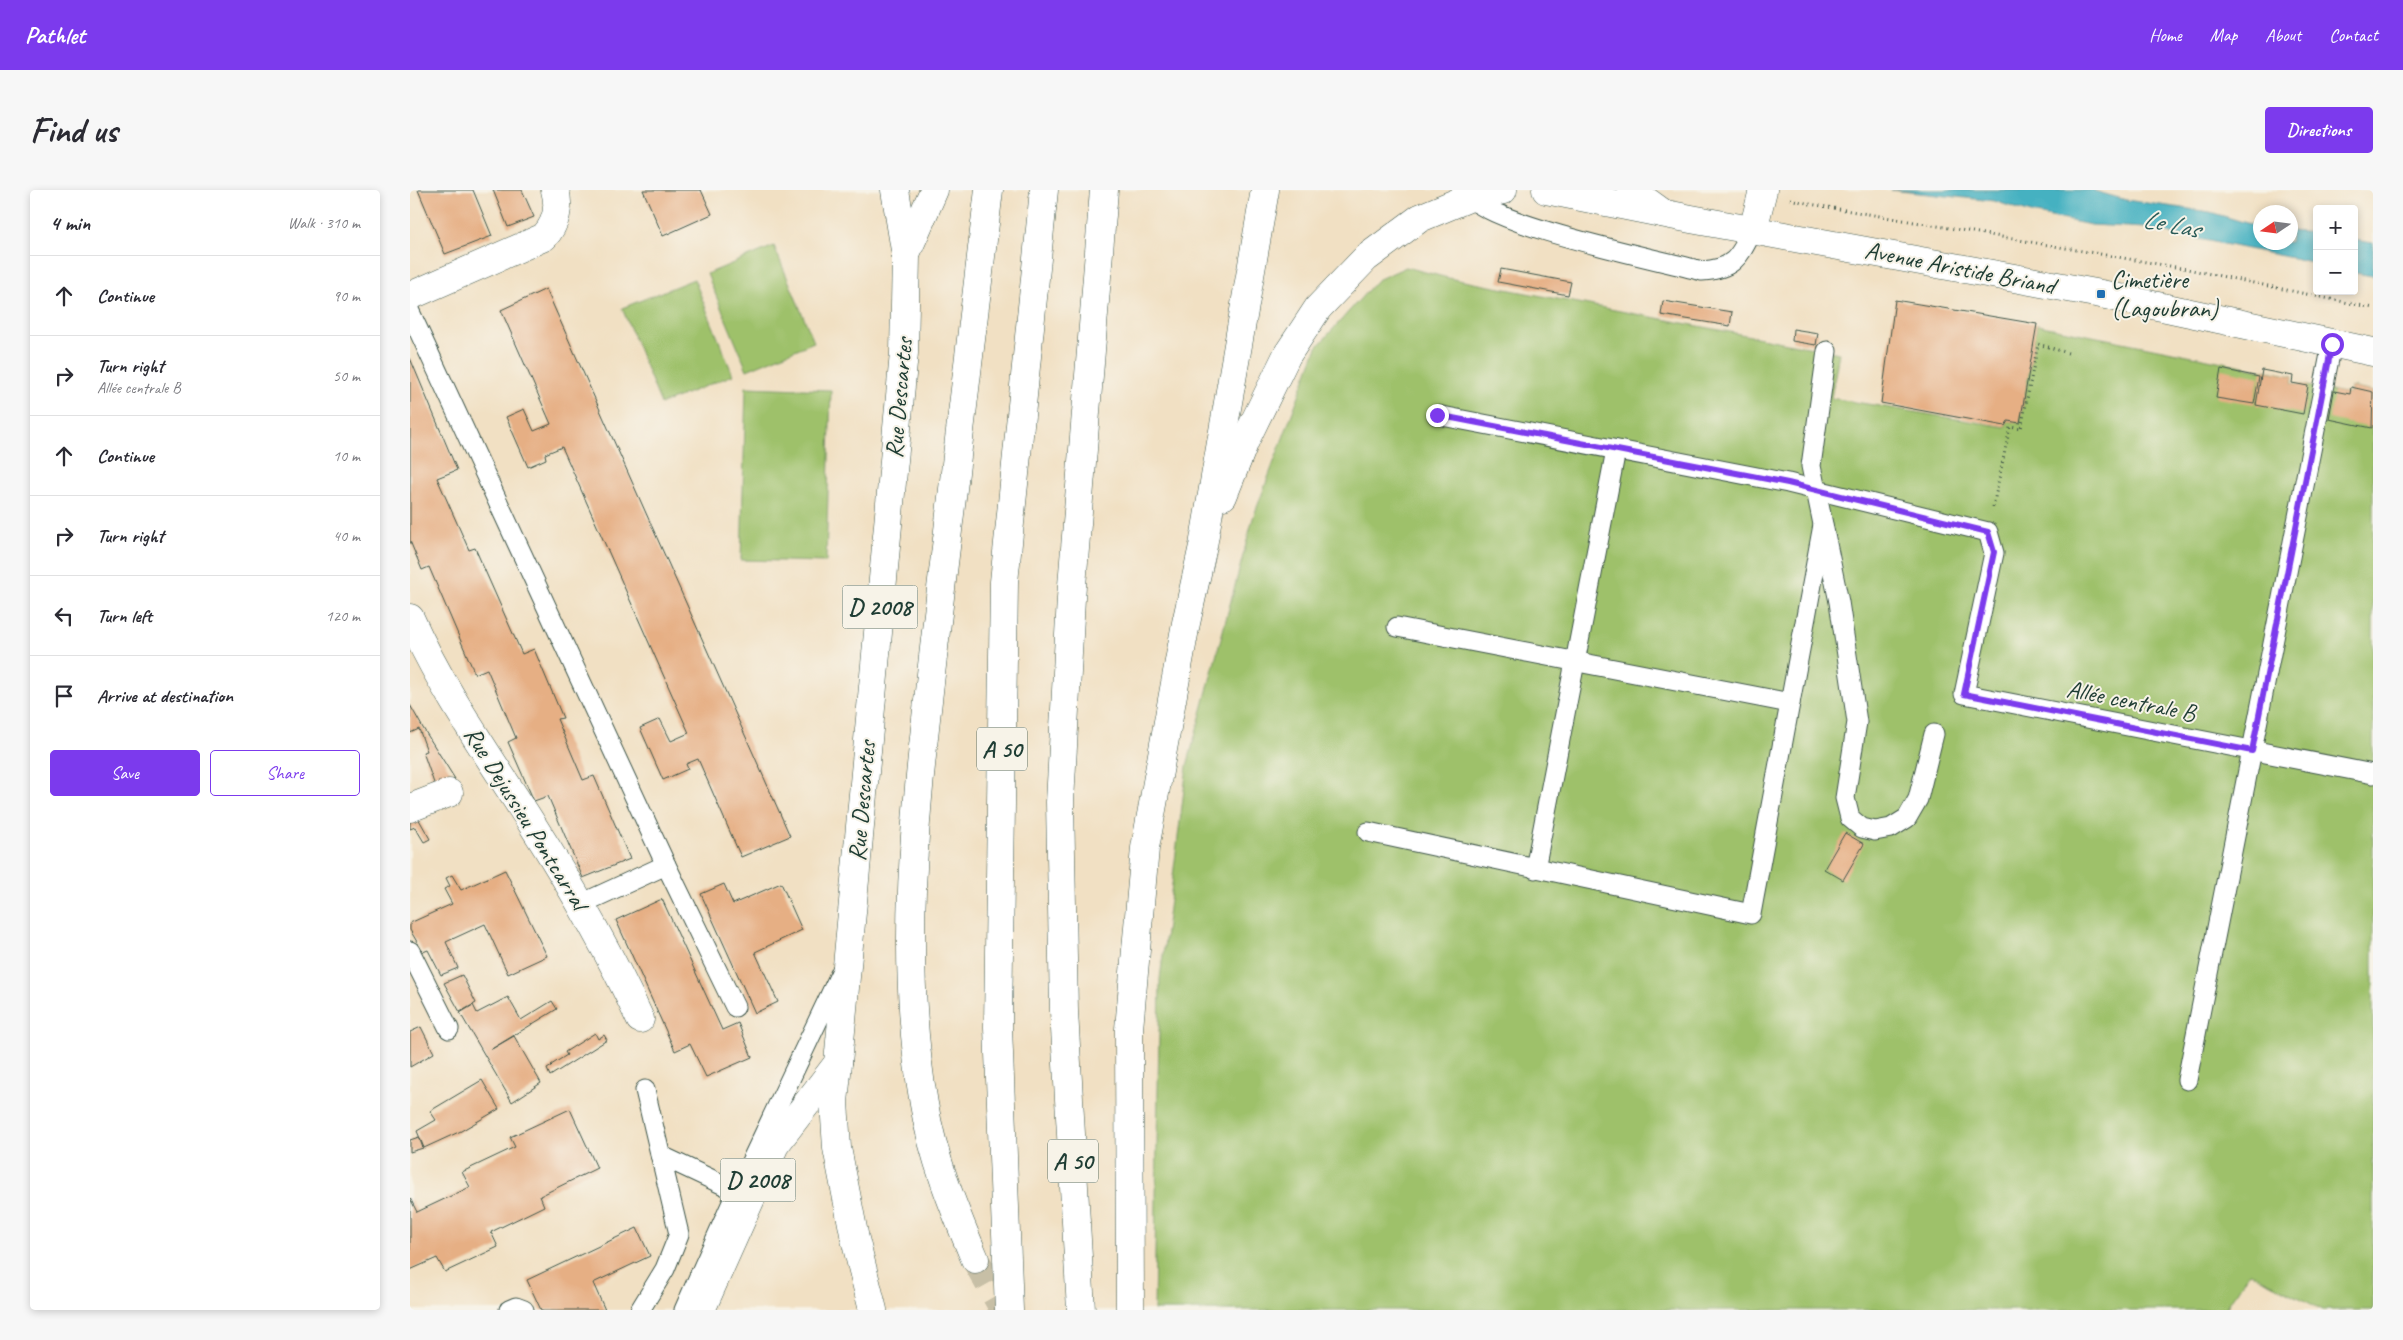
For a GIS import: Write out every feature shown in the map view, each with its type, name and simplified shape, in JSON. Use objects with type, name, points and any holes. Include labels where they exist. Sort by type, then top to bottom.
[{"type":"main road","points":[[410,296],[544,237],[550,230],[557,212],[555,190]]},
{"type":"main road","name":"Rue Descartes","points":[[838,1063],[904,353],[906,256],[895,190]]},
{"type":"main road","name":"Rue Descartes","points":[[906,256],[934,190]]},
{"type":"main road","points":[[975,1259],[954,1210],[924,1106],[914,1028],[913,891],[914,835],[989,190]]},
{"type":"main road","name":"A 50","points":[[1009,1310],[998,1026],[1004,582],[1044,190]]},
{"type":"main road","name":"A 50","points":[[1081,1310],[1064,1011],[1060,802],[1071,598],[1104,190]]},
{"type":"main road","points":[[1130,1310],[1129,1029],[1145,848],[1186,623],[1203,546],[1265,190]]},
{"type":"main road","points":[[1203,546],[1244,441],[1287,355],[1318,308],[1366,258],[1420,218],[1466,194],[1503,190]]},
{"type":"main road","name":"Avenue Aristide Briand","points":[[1546,190],[2101,294],[2373,352]]},
{"type":"main road","points":[[1631,190],[1663,213]]},
{"type":"main road","points":[[1753,230],[1763,191]]},
{"type":"main road","name":"Rue Dejussieu Pontcarral","points":[[410,618],[425,651],[458,711],[581,904],[617,969],[640,1019]]},
{"type":"main road","points":[[410,808],[449,793]]},
{"type":"main road","name":"D 2008","points":[[701,1310],[743,1194],[775,1145],[838,1063]]},
{"type":"main road","name":"D 2008","points":[[838,1063],[834,1102],[837,1148],[855,1239],[873,1310]]},
{"type":"lane","points":[[1466,194],[1489,210],[1530,228],[1702,271],[1721,270],[1739,258],[1753,230]]},
{"type":"lane","points":[[410,312],[666,865],[734,1007]]},
{"type":"lane","points":[[2188,1080],[2332,344]]},
{"type":"lane","points":[[1827,351],[1811,466],[1839,602],[1857,722],[1845,798],[1850,818],[1862,828],[1875,831],[1892,828],[1907,818],[1918,799],[1934,734]]},
{"type":"lane","points":[[1437,415],[1816,490],[1988,532]]},
{"type":"lane","points":[[1535,869],[1616,450]]},
{"type":"lane","points":[[1368,832],[1751,914],[1823,524]]},
{"type":"lane","name":"Allée centrale B","points":[[1988,532],[1994,552],[1964,694],[2373,774]]},
{"type":"lane","points":[[1397,627],[1576,660],[1790,703]]},
{"type":"lane","points":[[581,904],[666,865]]},
{"type":"lane","points":[[410,950],[449,1029]]},
{"type":"lane","points":[[684,1310],[743,1194],[848,958]]},
{"type":"lane","points":[[640,1310],[665,1269],[679,1234],[645,1090]]},
{"type":"lane","points":[[660,1155],[743,1194]]},
{"type":"lane","points":[[509,1310],[516,1307],[524,1310]]},
{"type":"path","points":[[1763,191],[1810,204],[2186,269],[2373,308]]},
{"type":"path","points":[[1988,532],[2010,427],[2021,428],[2038,344],[2068,353]]},
{"type":"green space","points":[[774,246],[814,342],[747,370],[707,274]]},
{"type":"green space","points":[[1406,267],[1448,278],[1839,353],[1831,398],[2005,427],[2008,421],[2020,423],[2037,325],[2293,376],[2292,383],[2350,394],[2351,387],[2373,392],[2373,1310],[2323,1310],[2249,1272],[2225,1310],[1154,1310],[1160,979],[1187,766],[1253,518],[1317,347],[1377,280]]},
{"type":"green space","points":[[694,279],[733,375],[661,404],[622,308]]},
{"type":"green space","points":[[746,387],[831,390],[826,562],[741,560]]},
{"type":"water","name":"Le Las","points":[[1891,190],[2091,190],[2126,200],[2210,212],[2253,225],[2253,250],[2145,228],[2091,225],[2031,213],[1994,201]]},
{"type":"water","points":[[2298,232],[2313,233],[2313,262],[2253,250],[2298,250]]},
{"type":"water","points":[[2358,241],[2373,243],[2373,276],[2358,274]]},
{"type":"building","points":[[418,190],[473,190],[492,236],[445,254]]},
{"type":"building","points":[[493,190],[522,190],[534,217],[508,227]]},
{"type":"building","points":[[643,190],[701,190],[712,214],[663,236]]},
{"type":"building","points":[[1501,269],[1571,282],[1568,295],[1498,282]]},
{"type":"building","points":[[546,289],[790,836],[741,857],[698,759],[686,764],[688,769],[663,780],[640,728],[660,719],[671,741],[689,733],[562,447],[545,454],[546,459],[528,467],[506,417],[524,409],[534,431],[551,424],[501,310]]},
{"type":"building","points":[[1895,300],[2037,324],[2020,423],[2008,421],[2005,426],[1881,403]]},
{"type":"building","points":[[1663,301],[1732,312],[1730,326],[1661,315]]},
{"type":"building","points":[[1793,329],[1818,333],[1816,345],[1792,341]]},
{"type":"building","points":[[410,358],[457,470],[437,478],[469,550],[475,548],[522,654],[534,649],[563,718],[557,719],[583,780],[594,776],[630,859],[583,878],[548,796],[534,801],[508,742],[516,738],[487,669],[475,674],[429,567],[422,570],[410,541]]},
{"type":"building","points":[[2221,369],[2259,377],[2254,404],[2216,398]]},
{"type":"building","points":[[2262,370],[2293,376],[2292,383],[2308,386],[2303,414],[2256,405]]},
{"type":"building","points":[[2351,387],[2373,392],[2372,428],[2329,419],[2334,391],[2350,394]]},
{"type":"building","points":[[410,705],[455,779],[435,786],[423,752],[427,751],[419,729],[410,733]]},
{"type":"building","points":[[417,816],[430,839],[424,842],[415,827],[410,829],[410,819]]},
{"type":"building","points":[[1845,833],[1864,844],[1843,880],[1824,869]]},
{"type":"building","points":[[505,870],[547,956],[508,974],[485,924],[446,942],[458,968],[441,975],[428,950],[423,952],[410,930],[410,923],[452,904],[444,889],[450,886],[446,878],[452,875],[461,890]]},
{"type":"building","points":[[781,883],[802,930],[755,952],[778,1002],[755,1013],[701,894],[724,884],[733,904]]},
{"type":"building","points":[[662,899],[722,1030],[738,1023],[752,1057],[706,1077],[690,1044],[675,1051],[616,920]]},
{"type":"building","points":[[462,975],[476,1003],[460,1012],[444,983]]},
{"type":"building","points":[[508,997],[521,1020],[552,1001],[557,1009],[490,1050],[514,1036],[541,1083],[512,1102],[460,1013],[473,1005],[477,1013]]},
{"type":"building","points":[[421,1027],[434,1053],[410,1067],[410,1032]]},
{"type":"building","points":[[595,1033],[598,1039],[604,1035],[607,1040],[550,1076],[547,1069],[551,1065],[567,1055],[565,1052]]},
{"type":"building","points":[[482,1080],[499,1109],[461,1131],[424,1148],[417,1131],[436,1120],[430,1111]]},
{"type":"building","points":[[570,1109],[597,1168],[540,1196],[544,1206],[491,1232],[498,1247],[445,1272],[437,1258],[410,1270],[410,1198],[417,1212],[470,1187],[462,1172],[515,1147],[510,1137]]},
{"type":"building","points":[[419,1137],[423,1148],[410,1152],[410,1140]]},
{"type":"building","points":[[637,1228],[650,1256],[593,1283],[605,1310],[541,1310],[527,1280]]},
{"type":"tunnel","points":[[975,1259],[1004,1310]]},
{"type":"place","name":"Cimetière (Lagoubran)","points":[[2101,294]]},
{"type":"route","points":[[1437,415],[1788,483],[1988,532],[1994,552],[1964,694],[2252,751],[2332,344]]}]
